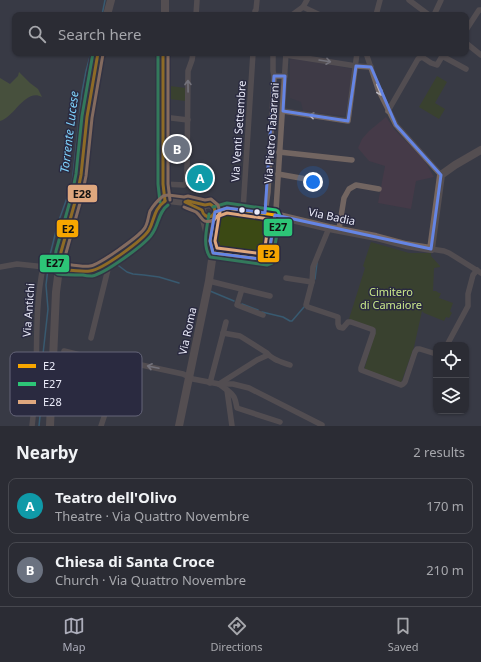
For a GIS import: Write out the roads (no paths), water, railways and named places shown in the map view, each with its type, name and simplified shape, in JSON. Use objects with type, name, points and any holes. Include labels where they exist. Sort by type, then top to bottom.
[{"type":"street","points":[[108,12],[111,0]]},
{"type":"street","points":[[164,12],[165,0]]},
{"type":"street","points":[[196,12],[197,0]]},
{"type":"street","points":[[255,12],[257,0]]},
{"type":"street","points":[[296,12],[303,7],[307,0]]},
{"type":"street","points":[[377,12],[380,0]]},
{"type":"street","points":[[409,0],[425,12]]},
{"type":"street","points":[[435,12],[441,0]]},
{"type":"street","points":[[303,7],[314,12]]},
{"type":"street","points":[[469,25],[479,10],[481,10]]},
{"type":"street","points":[[469,45],[481,55]]},
{"type":"street","points":[[53,352],[57,269],[81,175],[87,117],[97,56]]},
{"type":"street","points":[[0,267],[17,264],[57,269],[91,271],[105,265],[140,240],[148,232],[152,224],[154,213],[165,201],[163,184],[162,117],[163,56]]},
{"type":"street","points":[[163,184],[184,185],[186,183],[188,172],[188,71],[193,56]]},
{"type":"street","name":"Via Venti Settembre","points":[[243,210],[253,56]]},
{"type":"street","points":[[265,213],[269,185],[274,56]]},
{"type":"street","name":"Via Pietro Tabarrani","points":[[213,254],[268,260],[275,215],[286,56]]},
{"type":"street","points":[[298,56],[356,66],[371,67]]},
{"type":"street","points":[[283,111],[348,121],[357,56]]},
{"type":"street","points":[[367,56],[378,89],[396,125],[441,175]]},
{"type":"street","points":[[388,111],[418,59],[422,57],[437,65],[442,56]]},
{"type":"street","points":[[445,56],[466,69]]},
{"type":"street","points":[[274,76],[285,76]]},
{"type":"street","points":[[162,117],[188,120]]},
{"type":"street","points":[[479,272],[449,253],[431,249],[441,175],[481,150]]},
{"type":"street","points":[[279,152],[352,160]]},
{"type":"street","points":[[278,174],[317,181]]},
{"type":"street","points":[[339,229],[344,198],[349,189],[356,185],[378,189]]},
{"type":"street","name":"Via Badia","points":[[165,201],[188,201],[204,210],[208,217],[214,211],[227,208],[265,213],[406,245],[431,249]]},
{"type":"street","name":"Via Badia","points":[[204,210],[210,204],[214,211]]},
{"type":"street","name":"Via Roma","points":[[179,426],[209,281],[213,254],[205,224],[204,210]]},
{"type":"street","name":"Via Roma","points":[[210,241],[214,211]]},
{"type":"street","points":[[329,228],[313,267],[312,282],[306,304],[308,307],[338,317],[339,327],[343,328],[348,322],[351,322],[373,330],[361,368],[363,372],[400,385],[405,382],[417,349],[433,353]]},
{"type":"street","points":[[91,338],[110,261]]},
{"type":"street","name":"Via Antichi","points":[[36,352],[38,298],[43,267]]},
{"type":"street","points":[[449,342],[468,306],[468,294],[473,275],[479,272]]},
{"type":"street","points":[[286,278],[312,282]]},
{"type":"street","points":[[209,281],[270,296]]},
{"type":"street","points":[[242,289],[237,305],[263,315]]},
{"type":"street","points":[[210,383],[226,322]]},
{"type":"street","points":[[223,332],[240,336],[267,353],[275,360],[290,365]]},
{"type":"street","points":[[64,351],[69,352]]},
{"type":"street","points":[[219,384],[257,360],[268,355]]},
{"type":"street","points":[[142,365],[183,374],[193,379],[210,383],[233,384],[249,388],[322,425]]},
{"type":"street","points":[[219,384],[232,394],[235,398],[237,408],[280,422]]},
{"type":"street","points":[[227,390],[232,426]]},
{"type":"street","name":"Via Antichi","points":[[32,426],[33,416]]},
{"type":"street","points":[[50,416],[50,426]]},
{"type":"street","points":[[101,426],[104,416]]},
{"type":"waterway","name":"Torrente Lucese","points":[[103,12],[105,0]]},
{"type":"waterway","name":"Torrente Lucese","points":[[49,265],[58,223],[72,184],[82,92],[90,56]]},
{"type":"waterway","points":[[115,263],[127,272],[133,274],[159,277],[179,283]]},
{"type":"waterway","points":[[315,279],[317,263]]},
{"type":"waterway","name":"Torrente Lucese","points":[[43,352],[48,309],[46,285],[48,269]]},
{"type":"waterway","points":[[210,291],[234,301]]},
{"type":"waterway","points":[[242,304],[258,310]]},
{"type":"waterway","points":[[262,312],[283,317],[292,321],[304,307]]},
{"type":"waterway","name":"Torrente Lucese","points":[[39,426],[40,416]]},
{"type":"place","name":"Chiesa di Santa Croce","points":[[177,149]]},
{"type":"place","name":"Teatro dell'Olivo","points":[[200,178]]},
{"type":"park label","name":"Cimitero di Camaiore","points":[[391,297]]}]
